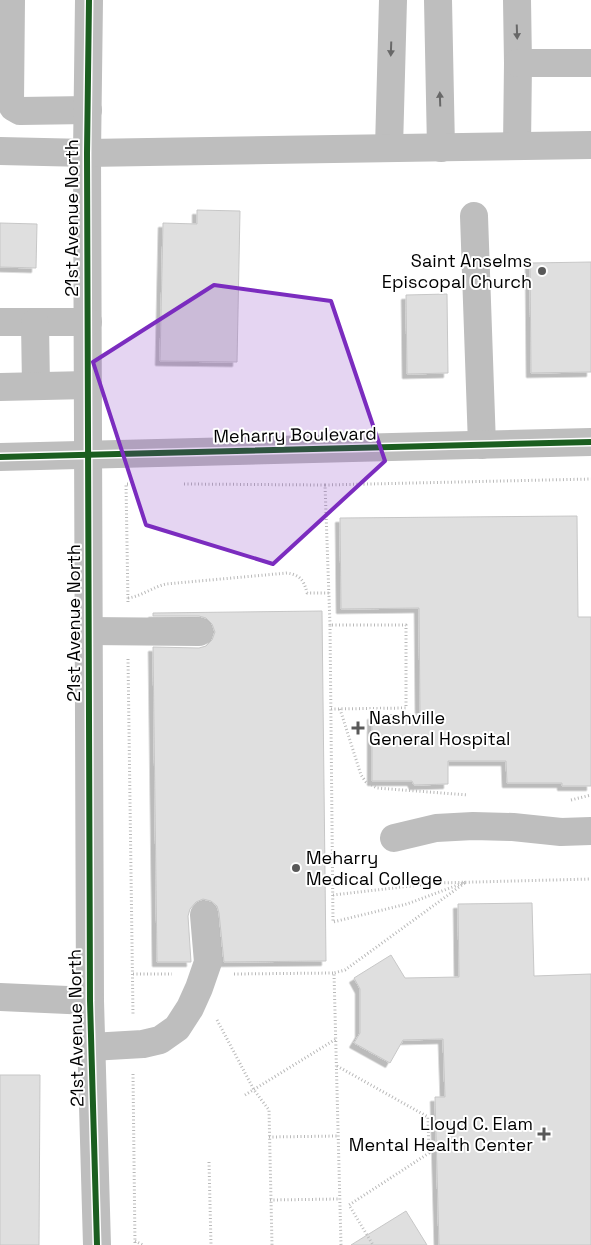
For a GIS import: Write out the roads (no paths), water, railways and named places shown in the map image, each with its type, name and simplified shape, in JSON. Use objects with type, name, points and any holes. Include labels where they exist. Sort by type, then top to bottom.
[{"type":"street","points":[[12,0],[10,101],[13,107],[20,111],[88,110]]},
{"type":"street","name":"21st Avenue North","points":[[89,0],[87,153],[90,1001],[97,1245]]},
{"type":"street","points":[[389,148],[393,0]]},
{"type":"street","points":[[438,0],[441,148]]},
{"type":"street","points":[[517,0],[517,146]]},
{"type":"street","points":[[518,63],[591,63]]},
{"type":"street","points":[[0,151],[87,153],[591,145]]},
{"type":"street","points":[[474,216],[482,445]]},
{"type":"street","points":[[0,322],[88,322]]},
{"type":"street","points":[[35,323],[36,386]]},
{"type":"street","points":[[0,387],[88,385]]},
{"type":"street","name":"Meharry Boulevard","points":[[0,457],[591,442]]},
{"type":"street","points":[[89,631],[199,632]]},
{"type":"street","points":[[394,838],[436,828],[473,826],[513,827],[561,832],[591,831]]},
{"type":"street","points":[[91,1047],[132,1045],[160,1040],[177,1028],[190,1008],[208,962],[204,915]]},
{"type":"street","points":[[0,997],[90,1001]]},
{"type":"place","name":"Saint Anselms Episcopal Church","points":[[542,271]]},
{"type":"place","name":"Nashville General Hospital","points":[[358,728]]},
{"type":"place","name":"Meharry Medical College","points":[[296,868]]},
{"type":"place","name":"Lloyd C. Elam Mental Health Center","points":[[544,1134]]}]
